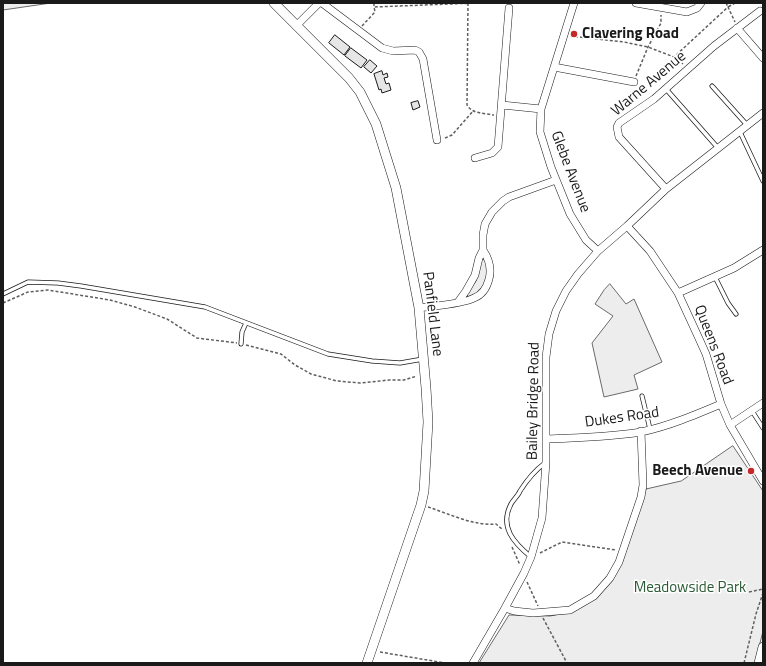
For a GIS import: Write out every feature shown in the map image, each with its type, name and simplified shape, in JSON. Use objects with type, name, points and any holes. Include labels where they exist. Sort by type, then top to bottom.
[{"type":"street","name":"Panfield Lane","points":[[274,3],[349,78],[360,92],[374,118],[396,188],[419,308],[428,422],[424,491],[367,663]]},
{"type":"street","points":[[296,26],[320,3],[387,50],[415,50],[419,52],[423,59],[437,140]]},
{"type":"street","name":"Glebe Avenue","points":[[574,3],[542,109],[540,132],[542,144],[570,214],[586,240],[598,251]]},
{"type":"street","points":[[636,3],[687,12],[697,8],[701,3]]},
{"type":"street","points":[[475,158],[492,153],[498,147],[509,8]]},
{"type":"street","name":"Warne Avenue","points":[[666,189],[619,136],[617,127],[619,123],[666,89],[737,28],[760,11]]},
{"type":"street","points":[[737,28],[763,58]]},
{"type":"street","points":[[554,67],[634,82]]},
{"type":"street","points":[[502,105],[542,109]]},
{"type":"street","name":"Bailey Bridge Road","points":[[473,663],[524,573],[531,557],[542,518],[546,462],[546,357],[549,334],[556,312],[566,291],[578,274],[598,251],[666,189],[739,131],[763,114]]},
{"type":"street","points":[[419,308],[467,301],[475,298],[487,286],[491,271],[488,258],[483,250],[482,235],[485,224],[492,212],[509,197],[556,180]]},
{"type":"street","name":"Queens Road","points":[[627,226],[650,250],[678,293],[706,354],[721,404],[730,425],[763,482]]},
{"type":"street","points":[[458,302],[466,292],[475,276],[479,258],[483,250]]},
{"type":"street","points":[[678,293],[715,277],[763,250]]},
{"type":"street","points":[[730,425],[763,403]]},
{"type":"street","name":"Dukes Road","points":[[546,439],[592,437],[641,432],[692,417],[721,404]]},
{"type":"street","points":[[505,608],[514,611],[541,613],[570,610],[594,596],[610,578],[622,551],[641,497],[643,485],[641,432]]},
{"type":"street","points":[[759,663],[763,647]]},
{"type":"lane","points":[[712,86],[747,125]]},
{"type":"lane","points":[[666,89],[718,148]]},
{"type":"lane","points":[[739,131],[763,181]]},
{"type":"lane","points":[[715,277],[728,303],[736,314]]},
{"type":"lane","points":[[3,294],[28,282],[58,283],[205,307],[328,354],[372,361],[400,363],[424,359]]},
{"type":"lane","points":[[241,344],[242,332],[246,323]]},
{"type":"lane","points":[[642,396],[650,429]]},
{"type":"lane","points":[[752,411],[763,428]]},
{"type":"lane","points":[[531,557],[517,546],[505,523],[511,504],[536,469],[546,462]]},
{"type":"path","points":[[358,30],[375,12],[374,3]]},
{"type":"path","points":[[468,3],[467,104],[473,111],[501,117]]},
{"type":"path","points":[[374,7],[475,3]]},
{"type":"path","points":[[726,3],[737,28]]},
{"type":"path","points":[[674,57],[728,7],[735,3]]},
{"type":"path","points":[[634,82],[648,47],[661,23],[662,8]]},
{"type":"path","points":[[564,36],[624,42],[648,47],[674,57],[682,62],[688,69]]},
{"type":"path","points":[[437,140],[452,135],[473,111]]},
{"type":"path","points":[[3,303],[28,292],[48,290],[103,299],[135,307],[168,319],[197,338],[241,344],[281,354],[295,365],[311,374],[337,381],[360,383],[404,380],[425,374]]},
{"type":"path","points":[[420,505],[465,520],[487,525],[505,523]]},
{"type":"path","points":[[496,524],[500,529],[507,533]]},
{"type":"path","points":[[531,557],[562,542],[622,551]]},
{"type":"path","points":[[511,544],[541,613],[568,663]]},
{"type":"path","points":[[749,592],[763,589]]},
{"type":"path","points":[[744,663],[756,614],[763,593]]},
{"type":"path","points":[[372,650],[445,663]]},
{"type":"shaded area","points":[[3,3],[51,3],[3,10]]},
{"type":"shaded area","points":[[481,259],[487,260],[487,278],[481,291],[468,297],[467,294],[476,281]]},
{"type":"shaded area","points":[[610,284],[626,304],[634,299],[662,362],[634,375],[638,389],[604,397],[592,343],[613,316],[595,304]]},
{"type":"shaded area","name":"Meadowside Park","points":[[733,446],[763,491],[763,631],[755,663],[479,663],[509,615],[550,616],[571,612],[613,579],[646,489],[681,481]]},
{"type":"building","points":[[335,35],[350,47],[344,55],[329,43]]},
{"type":"building","points":[[351,48],[367,60],[361,68],[345,56]]},
{"type":"building","points":[[370,60],[377,66],[371,73],[364,67]]},
{"type":"building","points":[[382,71],[383,75],[387,73],[388,77],[384,78],[386,84],[389,83],[391,90],[382,93],[381,89],[379,90],[374,74]]},
{"type":"building","points":[[418,101],[420,107],[413,110],[411,103]]},
{"type":"place","name":"Clavering Road","points":[[574,34]]},
{"type":"place","name":"Beech Avenue","points":[[751,471]]}]
